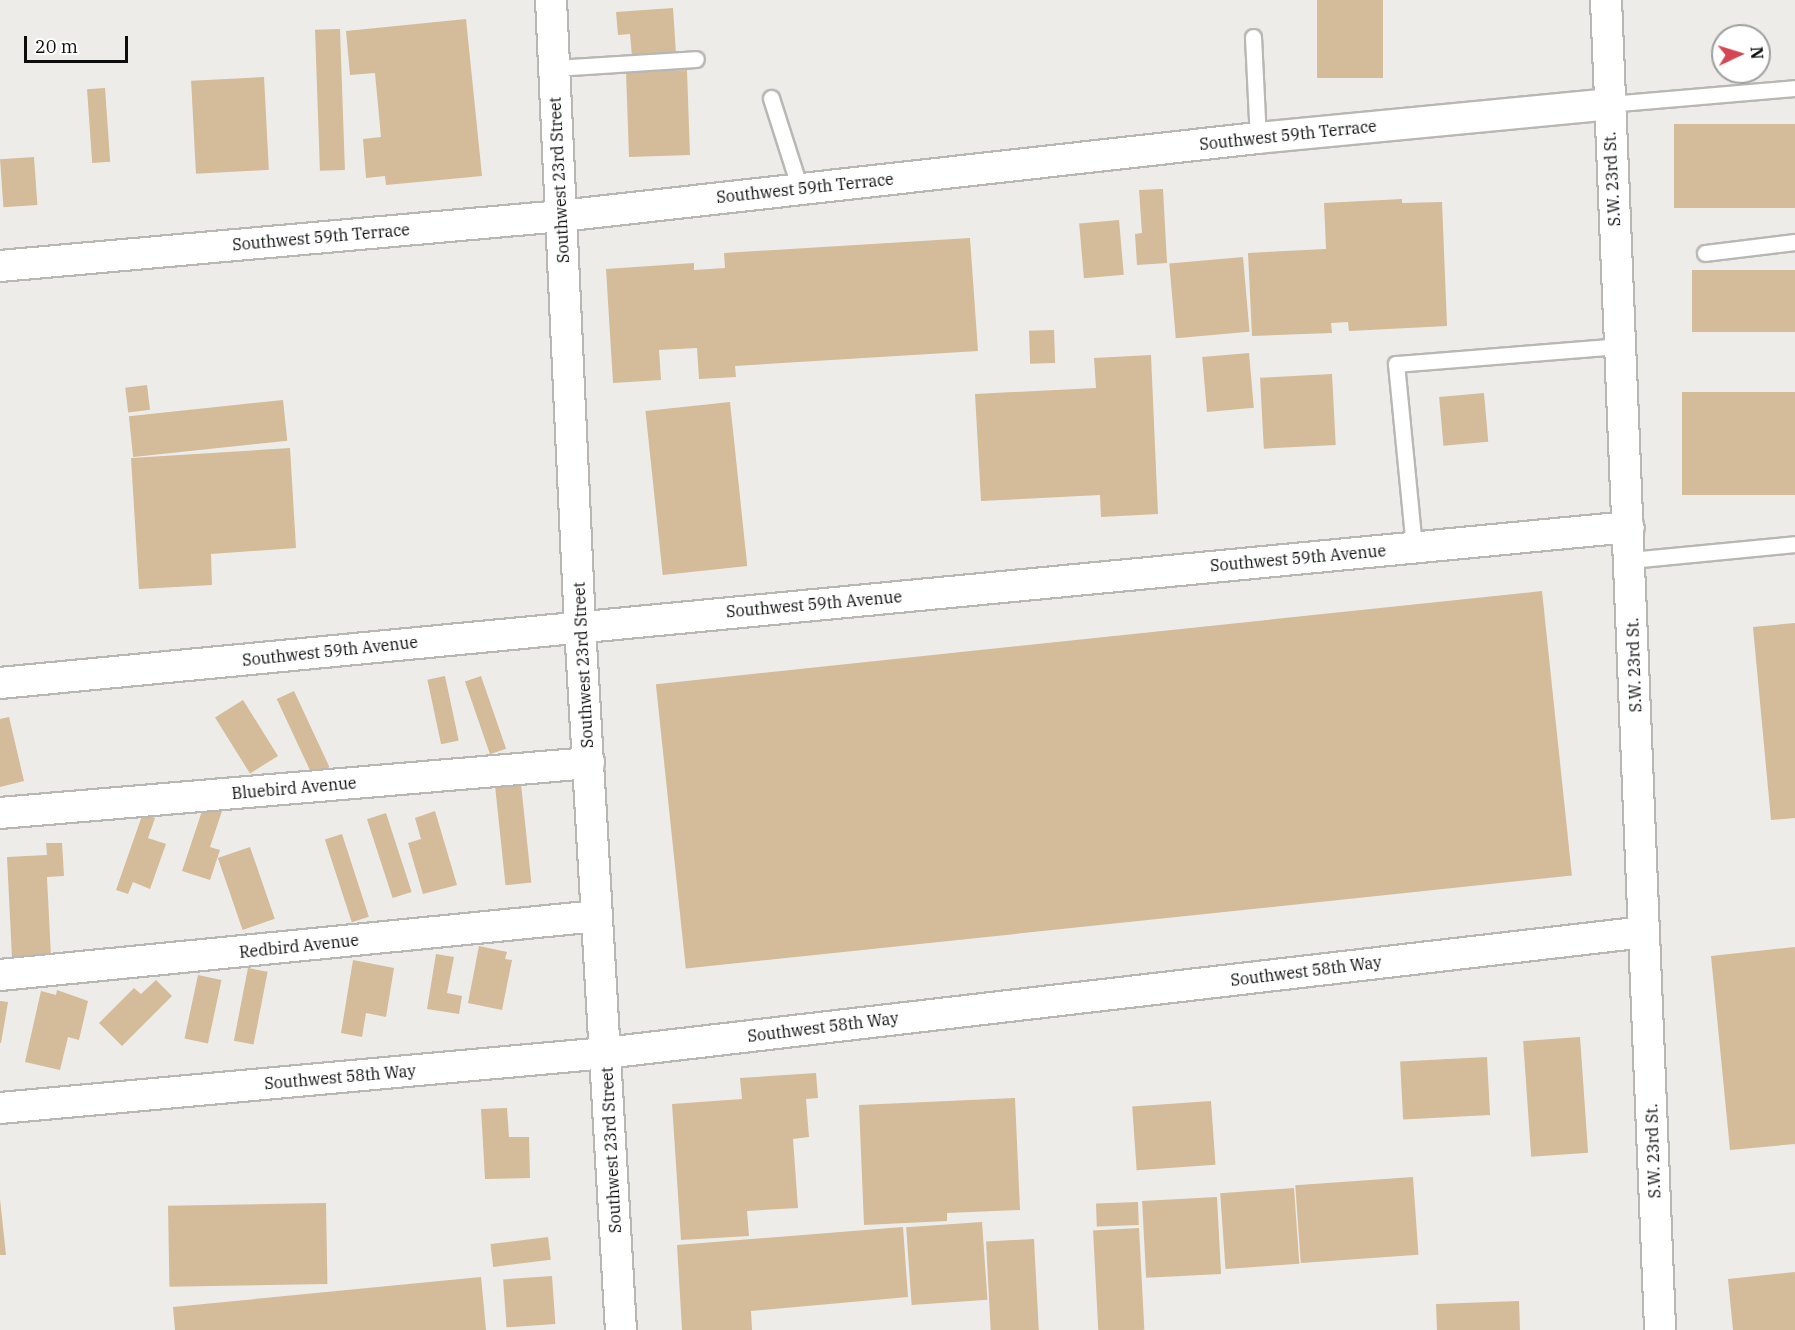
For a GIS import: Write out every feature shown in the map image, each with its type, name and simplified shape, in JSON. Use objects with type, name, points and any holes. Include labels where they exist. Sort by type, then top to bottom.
[{"type":"street","name":"Southwest 23rd Street","points":[[551,0],[580,626],[621,1330]]},
{"type":"street","name":"S.W. 23rd St.","points":[[1606,0],[1660,1330]]},
{"type":"street","name":"Southwest 59th Terrace","points":[[0,266],[561,216],[1258,138],[1609,104]]},
{"type":"street","name":"Southwest 59th Avenue","points":[[0,683],[1629,527]]},
{"type":"street","name":"Bluebird Avenue","points":[[0,813],[589,763]]},
{"type":"street","name":"Redbird Avenue","points":[[0,975],[597,916]]},
{"type":"street","name":"Southwest 58th Way","points":[[0,1108],[606,1053],[1644,932]]},
{"type":"lane","points":[[1253,36],[1258,138]]},
{"type":"lane","points":[[554,68],[696,59]]},
{"type":"lane","points":[[1609,104],[1795,88]]},
{"type":"lane","points":[[771,98],[800,189]]},
{"type":"lane","points":[[1705,253],[1795,242]]},
{"type":"lane","points":[[1414,547],[1396,364],[1620,346]]},
{"type":"lane","points":[[1630,560],[1795,544]]},
{"type":"building","points":[[1317,0],[1383,0],[1383,78],[1317,78]]},
{"type":"building","points":[[673,8],[676,54],[632,57],[630,34],[618,35],[616,12]]},
{"type":"building","points":[[466,19],[482,176],[386,185],[385,176],[366,178],[363,139],[381,137],[375,73],[350,75],[346,31]]},
{"type":"building","points":[[340,29],[345,170],[320,171],[315,30]]},
{"type":"building","points":[[687,70],[690,155],[629,157],[626,72]]},
{"type":"building","points":[[264,77],[269,170],[196,174],[191,81]]},
{"type":"building","points":[[105,88],[110,162],[92,163],[87,89]]},
{"type":"building","points":[[1674,124],[1795,124],[1795,208],[1674,208]]},
{"type":"building","points":[[34,157],[37,205],[3,207],[0,159]]},
{"type":"building","points":[[1163,189],[1167,263],[1137,265],[1135,234],[1142,233],[1139,190]]},
{"type":"building","points":[[1402,199],[1402,203],[1442,202],[1447,326],[1349,331],[1348,322],[1331,323],[1332,333],[1252,336],[1248,253],[1326,249],[1324,203]]},
{"type":"building","points":[[1119,220],[1124,275],[1084,278],[1079,223]]},
{"type":"building","points":[[970,238],[978,351],[735,366],[736,377],[699,379],[697,348],[659,350],[661,380],[613,383],[606,269],[694,263],[694,270],[725,268],[724,253]]},
{"type":"building","points":[[1243,257],[1250,332],[1176,338],[1169,263]]},
{"type":"building","points":[[1692,270],[1795,270],[1795,332],[1692,332]]},
{"type":"building","points":[[1054,330],[1055,363],[1030,364],[1029,331]]},
{"type":"building","points":[[1249,353],[1254,408],[1207,412],[1202,357]]},
{"type":"building","points":[[1151,355],[1158,514],[1101,517],[1100,495],[981,501],[975,394],[1096,388],[1094,358]]},
{"type":"building","points":[[1332,374],[1336,445],[1264,449],[1260,378]]},
{"type":"building","points":[[147,385],[150,410],[128,412],[125,388]]},
{"type":"building","points":[[1682,392],[1795,392],[1795,495],[1682,495]]},
{"type":"building","points":[[1484,393],[1488,442],[1443,446],[1439,397]]},
{"type":"building","points":[[283,400],[287,441],[133,457],[129,416]]},
{"type":"building","points":[[730,402],[747,566],[663,575],[645,411]]},
{"type":"building","points":[[290,448],[296,548],[211,554],[212,585],[139,589],[131,458]]},
{"type":"building","points":[[1542,591],[1572,875],[686,969],[656,684]]},
{"type":"building","points":[[1795,623],[1795,818],[1771,820],[1753,627]]},
{"type":"building","points":[[445,676],[459,741],[441,744],[427,680]]},
{"type":"building","points":[[481,676],[506,749],[490,754],[465,682]]},
{"type":"building","points":[[294,691],[329,767],[312,775],[277,699]]},
{"type":"building","points":[[243,700],[278,756],[250,773],[215,717]]},
{"type":"building","points":[[9,717],[24,781],[0,787],[0,719]]},
{"type":"building","points":[[521,784],[531,882],[505,885],[495,787]]},
{"type":"building","points":[[206,799],[224,805],[210,847],[220,850],[210,880],[182,871]]},
{"type":"building","points":[[435,811],[457,885],[423,894],[408,843],[421,839],[415,818]]},
{"type":"building","points":[[143,813],[155,818],[148,838],[166,844],[150,889],[133,882],[128,894],[116,890]]},
{"type":"building","points":[[386,813],[412,892],[393,898],[367,819]]},
{"type":"building","points":[[342,834],[369,917],[352,922],[325,840]]},
{"type":"building","points":[[46,843],[62,843],[64,876],[47,877],[51,957],[12,958],[7,857],[47,855]]},
{"type":"building","points":[[250,847],[275,919],[243,930],[218,858]]},
{"type":"building","points":[[479,946],[507,952],[505,959],[512,960],[502,1010],[468,1003]]},
{"type":"building","points":[[1795,947],[1795,1144],[1730,1150],[1711,956]]},
{"type":"building","points":[[436,954],[454,957],[447,993],[462,996],[459,1014],[427,1009]]},
{"type":"building","points":[[353,960],[394,968],[386,1017],[366,1013],[362,1037],[341,1033]]},
{"type":"building","points":[[248,968],[268,972],[254,1044],[234,1041]]},
{"type":"building","points":[[198,975],[221,980],[208,1044],[184,1039]]},
{"type":"building","points":[[156,980],[172,996],[122,1046],[99,1023],[134,988],[141,994]]},
{"type":"building","points":[[57,990],[88,1001],[79,1040],[68,1037],[60,1070],[25,1062],[41,991],[56,995]]},
{"type":"building","points":[[0,1001],[8,1002],[1,1043],[0,1043]]},
{"type":"building","points":[[1580,1037],[1588,1153],[1531,1157],[1523,1041]]},
{"type":"building","points":[[1487,1057],[1490,1115],[1403,1119],[1400,1062]]},
{"type":"building","points":[[816,1073],[818,1098],[806,1099],[809,1137],[793,1139],[798,1208],[747,1211],[749,1236],[681,1240],[672,1104],[742,1099],[740,1078]]},
{"type":"building","points":[[1015,1098],[1020,1210],[947,1213],[947,1221],[864,1225],[859,1105]]},
{"type":"building","points":[[1211,1101],[1215,1165],[1137,1170],[1132,1107]]},
{"type":"building","points":[[507,1108],[509,1137],[529,1137],[530,1178],[485,1179],[481,1109]]},
{"type":"building","points":[[1413,1177],[1418,1255],[1301,1263],[1295,1185]]},
{"type":"building","points":[[1294,1188],[1299,1264],[1225,1269],[1220,1193]]},
{"type":"building","points":[[1217,1197],[1221,1274],[1146,1278],[1142,1201]]},
{"type":"building","points":[[0,1199],[6,1255],[0,1255]]},
{"type":"building","points":[[1138,1202],[1139,1225],[1097,1226],[1096,1203]]},
{"type":"building","points":[[326,1203],[327,1284],[169,1287],[168,1206]]},
{"type":"building","points":[[982,1222],[987,1300],[912,1305],[906,1227]]},
{"type":"building","points":[[903,1227],[908,1297],[751,1311],[752,1330],[682,1330],[677,1245]]},
{"type":"building","points":[[1139,1228],[1144,1330],[1098,1330],[1093,1230]]},
{"type":"building","points":[[548,1237],[551,1260],[493,1267],[490,1244]]},
{"type":"building","points":[[1034,1239],[1039,1330],[991,1330],[986,1242]]},
{"type":"building","points":[[1795,1272],[1795,1330],[1733,1330],[1728,1279]]},
{"type":"building","points":[[552,1276],[555,1324],[506,1327],[503,1279]]},
{"type":"building","points":[[481,1277],[486,1330],[175,1330],[173,1307]]},
{"type":"building","points":[[1519,1301],[1520,1330],[1437,1330],[1436,1304]]}]
